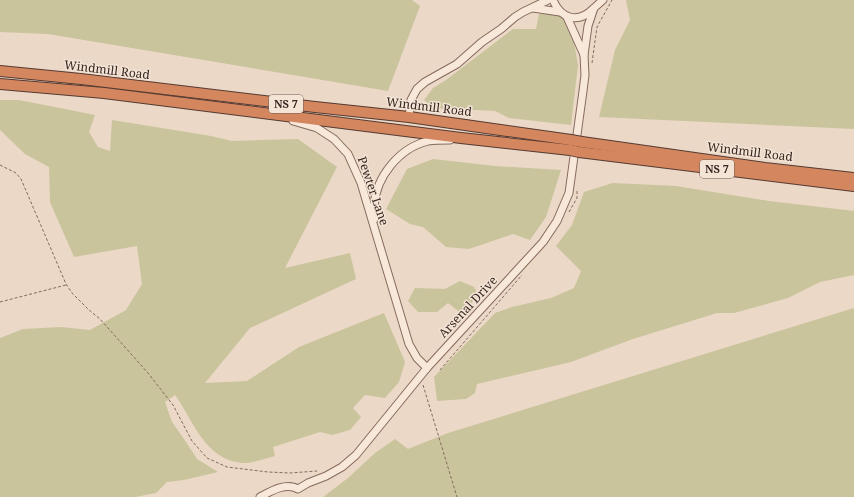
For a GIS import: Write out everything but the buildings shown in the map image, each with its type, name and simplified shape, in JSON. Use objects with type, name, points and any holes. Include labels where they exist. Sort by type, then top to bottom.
[{"type":"highway","name":"Windmill Road","points":[[0,71],[409,117],[576,146],[854,186]]},
{"type":"highway","name":"Windmill Road","points":[[0,84],[104,93],[506,143],[576,146],[854,178]]},
{"type":"lane","points":[[409,117],[411,100],[417,89],[425,82],[457,64],[482,42],[515,17],[548,0]]},
{"type":"lane","points":[[553,0],[560,12],[567,17],[574,18],[588,14],[603,0]]},
{"type":"lane","name":"Arsenal Drive","points":[[260,497],[283,486],[293,486],[298,489],[342,467],[356,455],[427,368],[543,242],[557,221],[569,193],[585,75],[584,55],[588,26],[598,0]]},
{"type":"lane","points":[[533,8],[560,12]]},
{"type":"lane","name":"Arsenal Drive","points":[[567,17],[584,55]]},
{"type":"lane","name":"Pewter Lane","points":[[222,108],[235,112],[292,120],[317,128],[334,139],[348,154],[361,183],[409,344],[427,368]]},
{"type":"lane","name":"Pewter Lane","points":[[382,254],[374,218],[376,194],[383,176],[401,155],[416,146],[429,141],[448,140],[496,144],[506,143]]},
{"type":"path","points":[[592,66],[597,27],[612,0]]},
{"type":"path","points":[[0,165],[16,174],[21,179],[66,284],[72,293],[100,319],[148,373],[173,405],[192,441],[207,458],[227,467],[268,472],[317,472]]},
{"type":"path","points":[[566,216],[577,198],[577,190]]},
{"type":"path","points":[[440,370],[522,276]]},
{"type":"path","points":[[0,302],[66,284]]},
{"type":"path","points":[[421,377],[457,497]]},
{"type":"shaded area","points":[[0,0],[412,0],[420,6],[388,91],[48,34],[0,32]]},
{"type":"shaded area","points":[[626,0],[854,0],[854,129],[599,117],[615,50],[630,20]]},
{"type":"shaded area","points":[[553,13],[562,16],[571,25],[578,65],[571,125],[509,118],[495,111],[433,108],[424,100],[433,88],[446,80],[513,29],[536,29],[539,14]]},
{"type":"shaded area","points":[[0,100],[19,100],[95,115],[89,132],[98,147],[110,151],[112,120],[211,136],[232,141],[298,139],[337,167],[285,268],[350,253],[356,279],[250,328],[205,383],[247,381],[299,347],[384,313],[405,362],[399,382],[385,398],[365,395],[353,408],[361,417],[350,430],[332,435],[320,432],[273,447],[275,456],[245,463],[229,460],[209,447],[201,437],[175,395],[165,402],[172,422],[197,459],[218,472],[184,480],[167,482],[156,493],[135,497],[0,497],[0,338],[23,329],[61,327],[90,330],[126,310],[142,284],[137,246],[74,257],[50,202],[49,167],[25,154],[0,130]]},
{"type":"shaded area","points":[[433,159],[495,166],[561,170],[546,217],[530,240],[513,234],[469,249],[446,247],[423,227],[410,224],[386,209],[407,169]]},
{"type":"shaded area","points":[[613,183],[676,186],[769,201],[854,211],[854,275],[820,282],[788,298],[734,313],[717,313],[633,339],[571,362],[477,384],[475,393],[466,399],[437,401],[434,377],[495,313],[512,307],[551,298],[574,288],[581,271],[556,246],[572,225],[584,192]]},
{"type":"shaded area","points":[[460,281],[474,287],[478,295],[462,314],[448,303],[437,312],[418,312],[408,301],[415,288],[445,289]]},
{"type":"shaded area","points":[[854,308],[854,497],[323,497],[348,478],[375,453],[395,439],[408,449],[448,433]]}]
